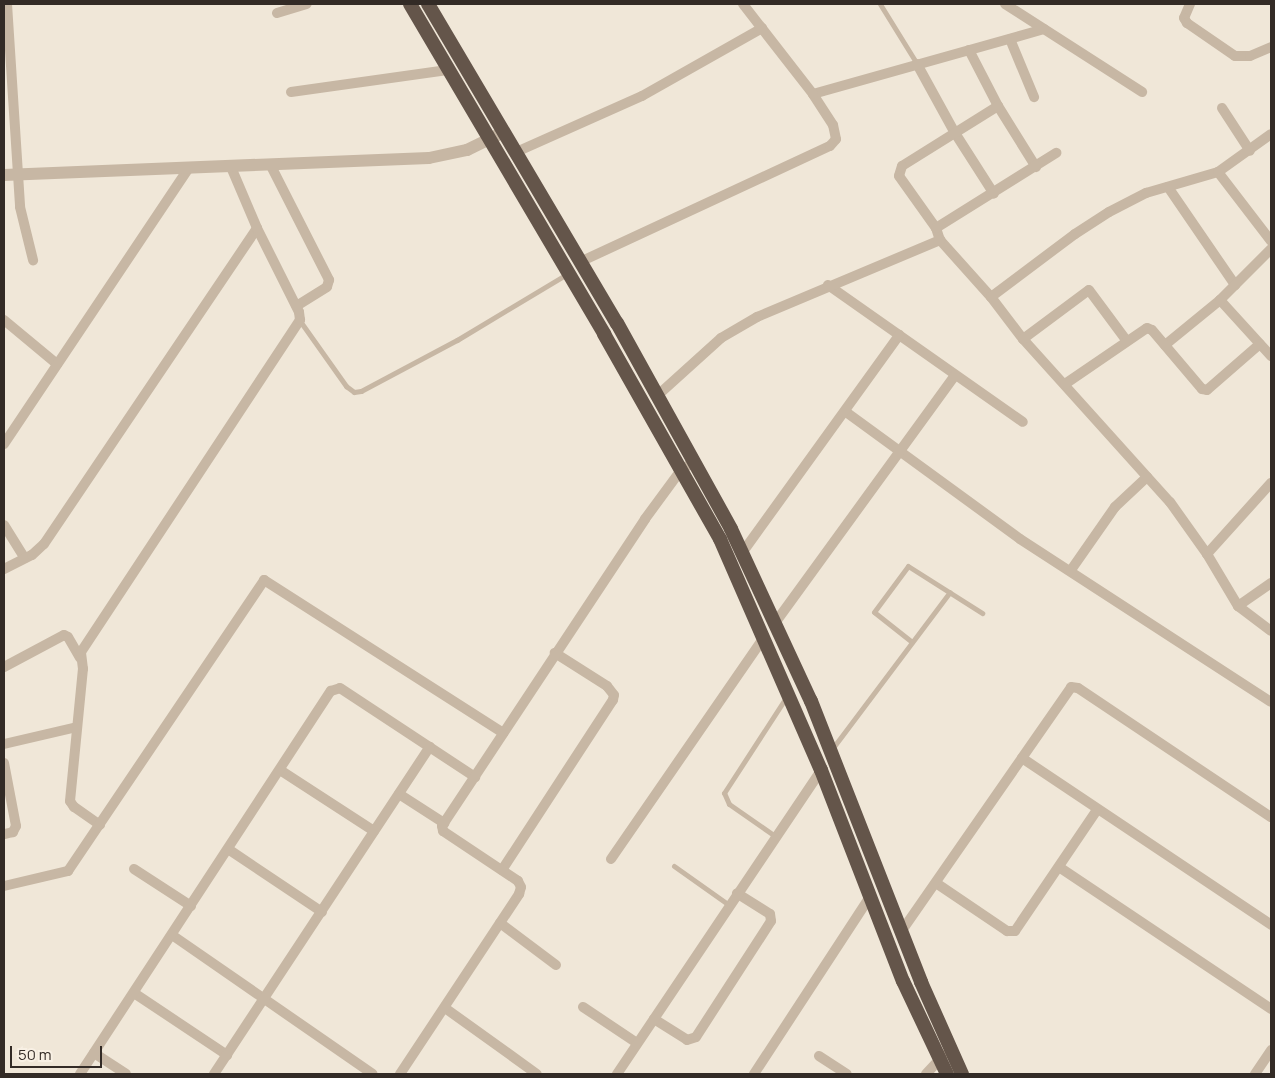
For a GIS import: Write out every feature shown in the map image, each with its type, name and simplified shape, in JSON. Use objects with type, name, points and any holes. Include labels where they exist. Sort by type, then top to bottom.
[{"type":"highway","points":[[410,4],[488,140],[568,273],[720,540],[764,637],[820,770],[903,981],[945,1054],[962,1074]]},
{"type":"highway","points":[[428,4],[514,154],[582,261],[658,396],[742,553],[811,701],[901,932],[945,1054],[947,1074]]},
{"type":"street","points":[[6,4],[10,176],[33,260]]},
{"type":"street","points":[[277,12],[307,4]]},
{"type":"street","points":[[582,261],[830,146],[837,132],[813,94],[743,4]]},
{"type":"street","points":[[1005,4],[1142,92]]},
{"type":"street","points":[[1190,4],[1184,18],[1187,23],[1235,56],[1250,56],[1271,47]]},
{"type":"street","points":[[514,154],[642,96],[762,28]]},
{"type":"street","points":[[813,94],[1044,29]]},
{"type":"street","points":[[1010,39],[1034,97]]},
{"type":"street","points":[[969,50],[998,106],[1036,167]]},
{"type":"street","points":[[917,64],[954,133],[994,194]]},
{"type":"street","points":[[291,92],[447,70]]},
{"type":"street","points":[[998,106],[899,170],[899,176],[936,228],[940,240],[991,297],[1023,339],[1147,477],[1207,554],[1238,606],[1271,631]]},
{"type":"street","points":[[1222,108],[1250,151]]},
{"type":"street","points":[[10,176],[429,158],[458,153],[502,133]]},
{"type":"street","points":[[991,297],[1075,234],[1146,193],[1218,172],[1250,151],[1271,134]]},
{"type":"street","points":[[936,228],[994,194],[1056,153]]},
{"type":"street","points":[[272,166],[329,280],[327,287],[296,306]]},
{"type":"street","points":[[80,658],[81,652],[300,320],[296,306],[257,228],[231,167]]},
{"type":"street","points":[[4,444],[189,168]]},
{"type":"street","points":[[1218,172],[1271,240]]},
{"type":"street","points":[[1168,188],[1235,285]]},
{"type":"street","points":[[4,569],[25,558],[44,544],[257,228]]},
{"type":"street","points":[[658,396],[721,338],[757,317],[828,285],[940,240]]},
{"type":"street","points":[[1165,344],[1220,300],[1271,249]]},
{"type":"street","points":[[828,285],[1023,422]]},
{"type":"street","points":[[1023,339],[1088,290],[1126,340]]},
{"type":"street","points":[[1220,300],[1271,356]]},
{"type":"street","points":[[4,320],[57,364]]},
{"type":"street","points":[[1065,384],[1126,340],[1147,328],[1165,344],[1202,389],[1207,390],[1260,344]]},
{"type":"street","points":[[742,553],[846,412],[899,335]]},
{"type":"street","points":[[774,623],[900,453],[955,374]]},
{"type":"street","points":[[846,412],[1020,539],[1071,570],[1271,702]]},
{"type":"street","points":[[400,1074],[500,923],[521,887],[502,870],[443,831],[444,822],[555,653],[680,470],[694,462]]},
{"type":"street","points":[[1071,570],[1115,507],[1147,477]]},
{"type":"street","points":[[1207,554],[1271,483]]},
{"type":"street","points":[[4,525],[25,558]]},
{"type":"street","points":[[4,886],[68,872],[264,580],[503,733]]},
{"type":"street","points":[[1238,606],[1271,583]]},
{"type":"street","points":[[4,667],[64,635],[68,637],[80,658],[83,668],[71,804],[100,826]]},
{"type":"street","points":[[611,859],[764,637]]},
{"type":"street","points":[[502,870],[613,700],[614,695],[607,686],[555,653]]},
{"type":"street","points":[[901,932],[1067,691],[1072,687],[1078,688],[1271,817]]},
{"type":"street","points":[[80,1074],[335,688],[475,777]]},
{"type":"street","points":[[4,744],[77,727]]},
{"type":"street","points":[[214,1074],[430,747]]},
{"type":"street","points":[[1022,758],[1271,925]]},
{"type":"street","points":[[4,763],[16,826],[13,832],[4,834]]},
{"type":"street","points":[[280,770],[374,831]]},
{"type":"street","points":[[617,1074],[774,836],[820,770]]},
{"type":"street","points":[[399,794],[444,822]]},
{"type":"street","points":[[936,883],[1007,931],[1015,931],[1097,810]]},
{"type":"street","points":[[228,850],[322,912]]},
{"type":"street","points":[[1059,867],[1271,1010]]},
{"type":"street","points":[[134,869],[191,906]]},
{"type":"street","points":[[654,1019],[687,1040],[696,1038],[772,921],[770,914],[737,893]]},
{"type":"street","points":[[754,1074],[870,896]]},
{"type":"street","points":[[500,923],[556,965]]},
{"type":"street","points":[[172,935],[266,997],[373,1074]]},
{"type":"street","points":[[134,994],[226,1055]]},
{"type":"street","points":[[583,1007],[636,1043]]},
{"type":"street","points":[[445,1008],[537,1074]]},
{"type":"street","points":[[1255,1074],[1271,1050]]},
{"type":"street","points":[[94,1053],[126,1074]]},
{"type":"street","points":[[926,1074],[945,1054]]},
{"type":"street","points":[[819,1056],[847,1074]]},
{"type":"lane","points":[[880,4],[917,64]]},
{"type":"lane","points":[[300,320],[346,386],[354,392],[361,391],[457,340],[568,273]]},
{"type":"lane","points":[[912,642],[876,614],[875,608],[908,566],[982,613]]},
{"type":"lane","points":[[830,751],[950,592]]},
{"type":"lane","points":[[774,836],[729,804],[724,793],[788,694]]},
{"type":"lane","points":[[674,866],[729,905]]}]
